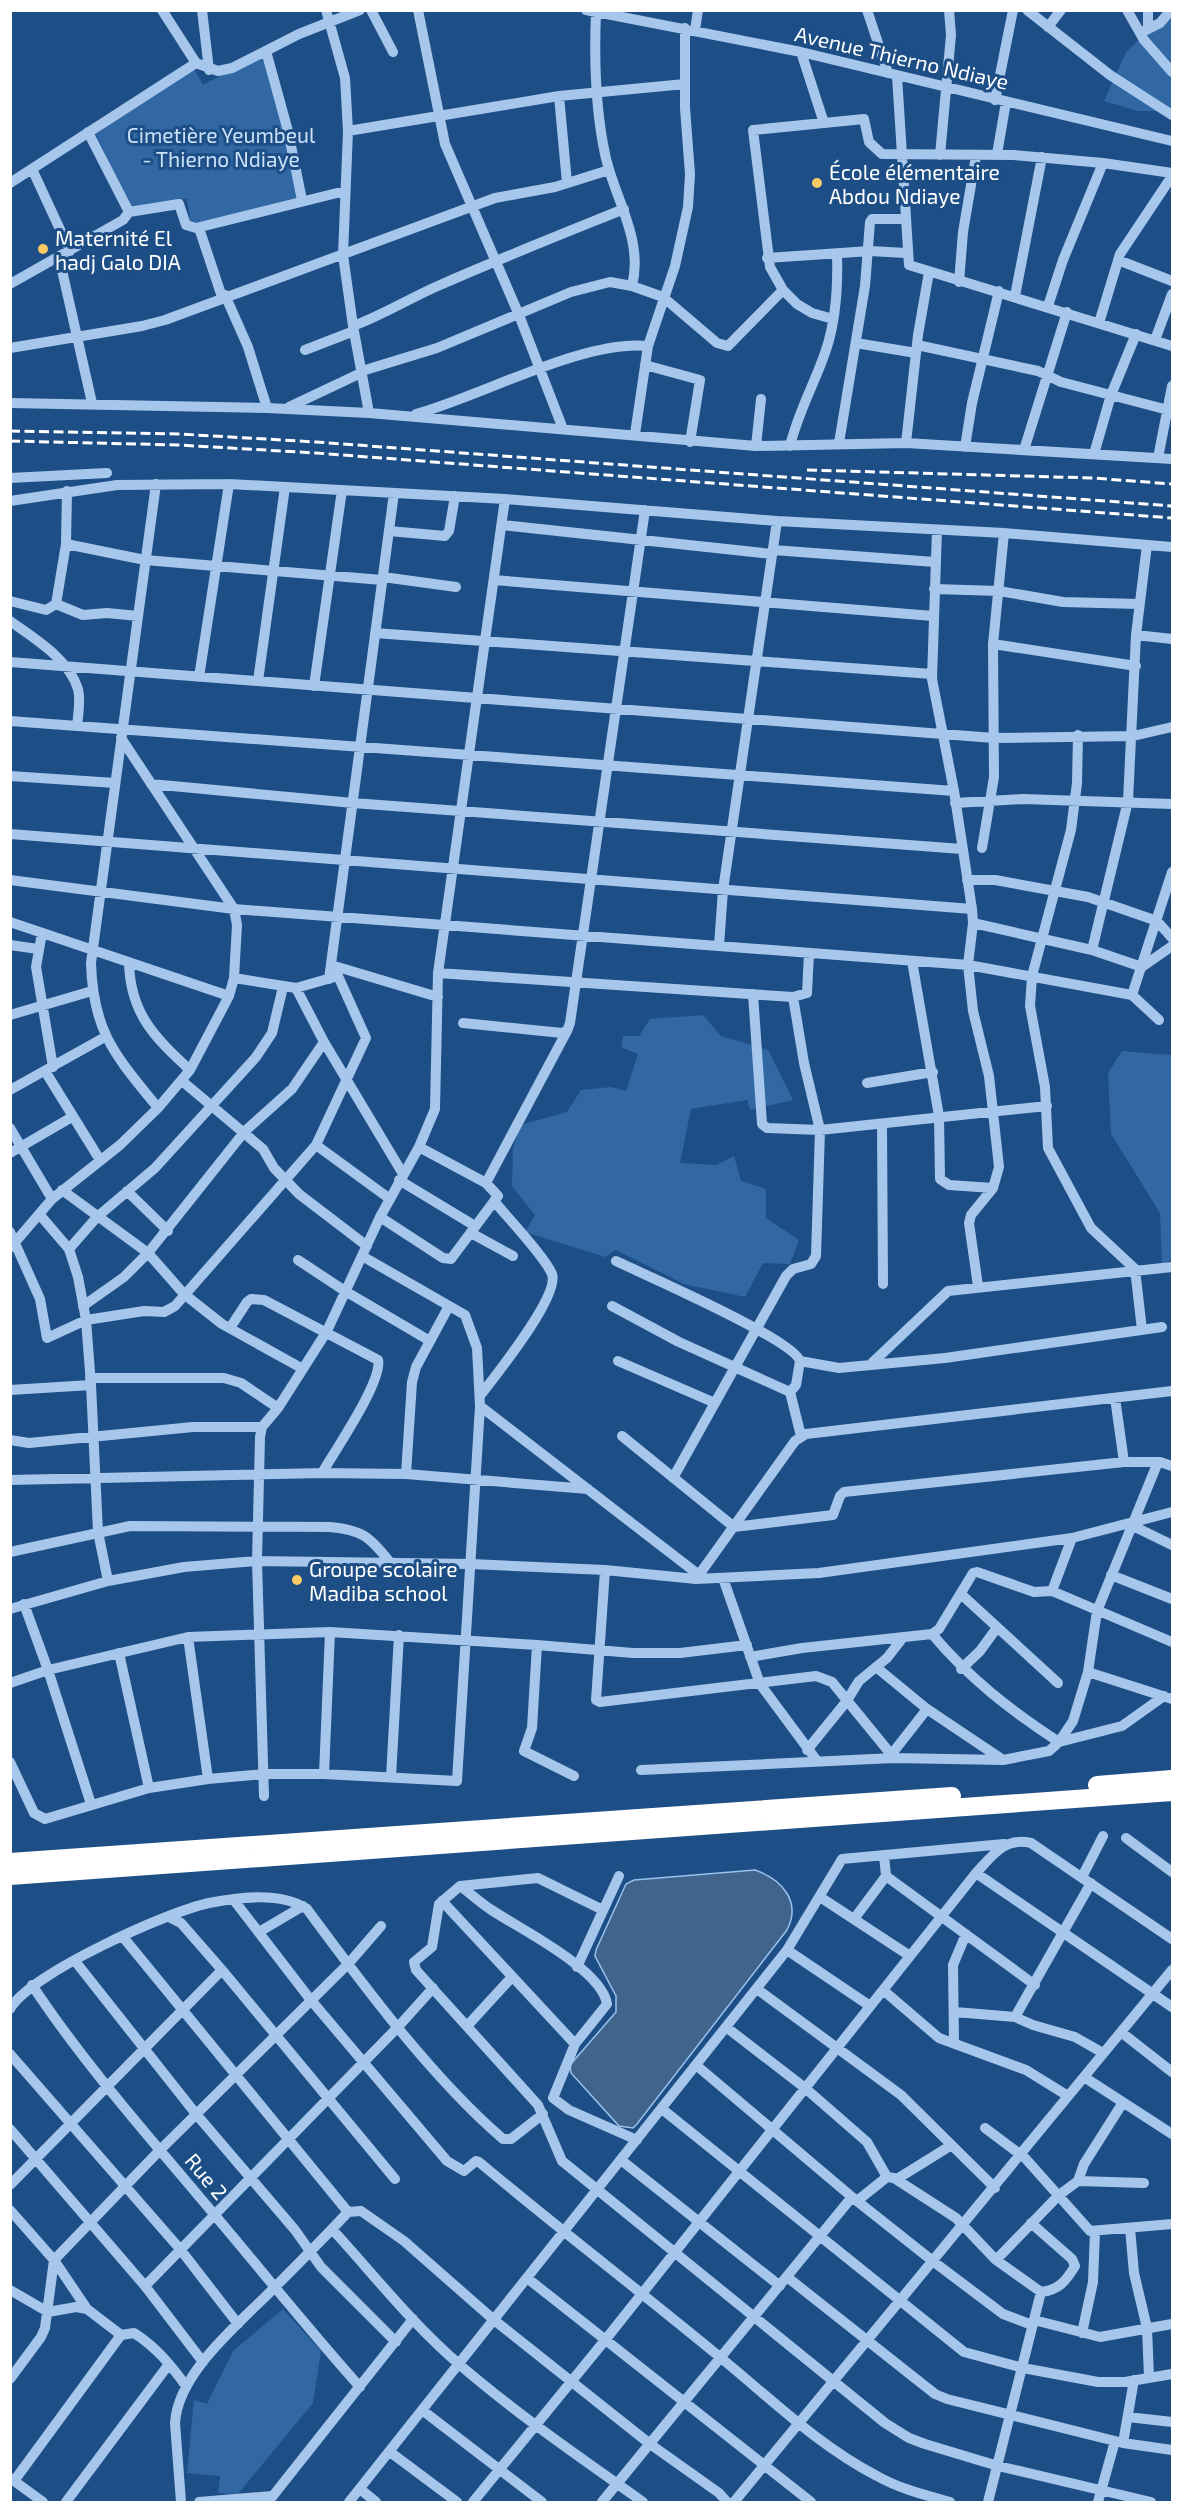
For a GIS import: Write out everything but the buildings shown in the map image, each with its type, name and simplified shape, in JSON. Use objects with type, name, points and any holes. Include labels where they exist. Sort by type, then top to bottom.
[{"type":"highway","points":[[10,1862],[1173,1779]]},
{"type":"highway","points":[[10,1876],[1173,1792]]},
{"type":"street","points":[[162,10],[196,63],[209,70],[225,70],[299,34],[360,10]]},
{"type":"street","points":[[202,10],[209,70]]},
{"type":"street","points":[[326,10],[345,78],[348,131],[344,255],[353,329],[369,413]]},
{"type":"street","points":[[371,10],[393,52]]},
{"type":"street","points":[[418,10],[438,114],[451,162],[496,260],[563,429]]},
{"type":"street","points":[[635,434],[648,346],[675,266],[688,207],[690,174],[685,84],[690,29],[698,10]]},
{"type":"street","points":[[867,10],[893,75],[906,253],[912,267],[959,282],[999,291],[1173,346]]},
{"type":"street","points":[[940,155],[951,35],[949,10]]},
{"type":"street","points":[[997,154],[1000,101],[1013,10]]},
{"type":"street","points":[[1027,10],[1110,75],[1173,115]]},
{"type":"street","points":[[1048,27],[1061,10]]},
{"type":"street","points":[[1127,10],[1173,72]]},
{"type":"street","points":[[1144,30],[1148,10]]},
{"type":"street","points":[[1144,30],[1164,20],[1171,10]]},
{"type":"street","points":[[591,11],[597,91],[609,170],[624,209],[636,263],[632,286]]},
{"type":"street","name":"Avenue Thierno Ndiaye","points":[[591,11],[613,13],[801,52],[1173,141]]},
{"type":"street","points":[[266,51],[288,131],[302,200]]},
{"type":"street","points":[[801,52],[824,123]]},
{"type":"street","points":[[10,183],[196,63]]},
{"type":"street","points":[[348,131],[438,114],[559,96],[685,84]]},
{"type":"street","points":[[559,96],[567,183]]},
{"type":"street","points":[[833,319],[804,309],[783,290],[767,258],[753,130],[864,119],[869,142],[876,152],[882,154],[976,156],[997,154],[1042,157],[1103,163],[1173,175],[1118,260],[1099,323]]},
{"type":"street","points":[[88,132],[129,212]]},
{"type":"street","points":[[959,282],[963,232],[976,156]]},
{"type":"street","points":[[1015,296],[1042,157]]},
{"type":"street","points":[[1048,306],[1063,260],[1103,163]]},
{"type":"street","points":[[32,169],[70,251]]},
{"type":"street","points":[[10,348],[142,326],[344,255],[501,196],[567,183],[609,170]]},
{"type":"street","points":[[10,284],[123,220],[129,212],[179,204],[186,225],[199,228],[345,190]]},
{"type":"street","points":[[305,350],[378,317],[416,295],[624,209]]},
{"type":"street","points":[[839,443],[870,251],[872,219],[905,219]]},
{"type":"street","points":[[199,228],[223,296],[248,347],[267,408]]},
{"type":"street","points":[[767,258],[870,251],[906,253]]},
{"type":"street","points":[[790,446],[801,407],[826,351],[833,319],[837,254]]},
{"type":"street","points":[[59,257],[92,403]]},
{"type":"street","points":[[1118,260],[1173,281]]},
{"type":"street","points":[[906,443],[929,272]]},
{"type":"street","points":[[286,409],[363,372],[437,348],[585,287],[610,282],[632,286],[663,297],[717,344],[726,346],[734,342],[783,290]]},
{"type":"street","points":[[965,447],[999,291]]},
{"type":"street","points":[[1155,340],[1173,294]]},
{"type":"street","points":[[1024,450],[1067,312]]},
{"type":"street","points":[[1094,454],[1111,396],[1136,334]]},
{"type":"street","points":[[856,343],[917,349],[1049,375],[1061,382],[1170,410]]},
{"type":"street","points":[[407,417],[460,401],[541,369],[598,350],[623,345],[648,346]]},
{"type":"street","points":[[645,365],[700,380],[690,442]]},
{"type":"street","points":[[1158,458],[1170,410],[1173,386]]},
{"type":"street","points":[[756,446],[760,399]]},
{"type":"street","points":[[10,403],[267,408],[369,413],[756,446],[906,443],[1173,459]]},
{"type":"street","points":[[10,478],[107,473]]},
{"type":"street","points":[[156,484],[92,950],[92,991],[105,1037],[123,1065],[158,1108]]},
{"type":"street","points":[[199,677],[229,484]]},
{"type":"street","points":[[10,501],[117,485],[229,484],[505,499],[777,521],[1004,533],[1173,547]]},
{"type":"street","points":[[258,681],[285,487]]},
{"type":"street","points":[[314,686],[342,490]]},
{"type":"street","points":[[10,601],[46,610],[56,604],[66,544],[66,491]]},
{"type":"street","points":[[329,979],[394,493]]},
{"type":"street","points":[[389,531],[445,536],[449,531],[455,496]]},
{"type":"street","points":[[264,1796],[261,1634],[257,1560],[262,1427],[278,1408],[327,1331],[380,1217],[419,1147],[435,1109],[438,973],[505,499]]},
{"type":"street","points":[[486,1183],[567,1031],[645,510]]},
{"type":"street","points":[[719,946],[723,890],[777,521]]},
{"type":"street","points":[[502,525],[640,541],[935,562]]},
{"type":"street","points":[[937,531],[932,674],[954,791],[972,909],[973,923],[968,965],[973,1011],[986,1062],[994,1112],[999,1167],[993,1188],[971,1215],[969,1222],[978,1286]]},
{"type":"street","points":[[982,848],[994,777],[993,644],[1004,533]]},
{"type":"street","points":[[66,544],[145,560],[383,578],[456,586]]},
{"type":"street","points":[[1092,950],[1128,801],[1133,736],[1136,635],[1147,546]]},
{"type":"street","points":[[494,580],[933,616]]},
{"type":"street","points":[[934,589],[999,591],[1063,602],[1139,604]]},
{"type":"street","points":[[56,604],[83,615],[107,613],[138,616]]},
{"type":"street","points":[[10,621],[48,649],[72,674],[78,690],[77,726]]},
{"type":"street","points":[[375,633],[932,674]]},
{"type":"street","points":[[1136,635],[1173,639]]},
{"type":"street","points":[[993,644],[1136,666]]},
{"type":"street","points":[[10,662],[994,738],[1133,736],[1173,727]]},
{"type":"street","points":[[10,721],[77,726],[122,734],[360,747],[954,791]]},
{"type":"street","points":[[13,1245],[52,1199],[158,1108],[182,1081],[229,996],[234,978],[237,925],[234,909],[151,784],[122,734]]},
{"type":"street","points":[[1078,735],[1076,800],[1071,830],[1032,976],[1030,1006],[1047,1106],[1048,1148],[1091,1228],[1135,1269],[1142,1330]]},
{"type":"street","points":[[10,776],[115,783]]},
{"type":"street","points":[[151,784],[352,803],[962,849]]},
{"type":"street","points":[[955,803],[990,800],[1076,800],[1173,804]]},
{"type":"street","points":[[10,834],[972,909]]},
{"type":"street","points":[[1132,995],[1173,872]]},
{"type":"street","points":[[10,880],[234,909],[968,965],[1132,995],[1159,1020]]},
{"type":"street","points":[[967,880],[995,880],[1054,890],[1103,902],[1157,921],[1173,938]]},
{"type":"street","points":[[10,922],[229,996]]},
{"type":"street","points":[[973,923],[1092,950],[1142,967]]},
{"type":"street","points":[[42,933],[36,967],[49,1069],[72,1117],[100,1160]]},
{"type":"street","points":[[10,945],[38,949]]},
{"type":"street","points":[[1142,967],[1173,945]]},
{"type":"street","points":[[438,973],[793,997],[807,993],[809,953]]},
{"type":"street","points":[[912,961],[939,1116],[941,1182],[949,1185],[993,1188]]},
{"type":"street","points":[[129,962],[131,991],[138,1009],[172,1054],[190,1070]]},
{"type":"street","points":[[331,965],[438,997]]},
{"type":"street","points":[[10,1232],[13,1245],[40,1299],[45,1336],[49,1338],[86,1320],[144,1311],[164,1312],[175,1306],[316,1145],[364,1046],[365,1034],[339,976],[296,988],[234,978]]},
{"type":"street","points":[[69,1249],[97,1217],[155,1168],[267,1042],[275,1024],[283,987]]},
{"type":"street","points":[[296,988],[401,1177],[473,1230],[513,1256]]},
{"type":"street","points":[[10,1015],[92,991]]},
{"type":"street","points":[[753,994],[762,1124],[767,1128],[820,1130],[1047,1106]]},
{"type":"street","points":[[673,1478],[786,1276],[793,1269],[811,1264],[816,1256],[820,1130],[804,1063],[793,997]]},
{"type":"street","points":[[463,1023],[554,1032],[567,1031]]},
{"type":"street","points":[[10,1090],[105,1037]]},
{"type":"street","points":[[83,1306],[124,1277],[148,1253],[168,1231],[245,1131],[292,1089],[324,1042]]},
{"type":"street","points":[[867,1083],[933,1072]]},
{"type":"street","points":[[182,1081],[264,1149],[284,1180],[367,1245]]},
{"type":"street","points":[[10,1153],[72,1117]]},
{"type":"street","points":[[882,1124],[883,1284]]},
{"type":"street","points":[[10,1128],[52,1199]]},
{"type":"street","points":[[316,1145],[390,1199]]},
{"type":"street","points":[[380,1217],[446,1259],[455,1257],[498,1196],[496,1191],[486,1183],[419,1147]]},
{"type":"street","points":[[62,1190],[148,1253],[184,1294],[230,1328],[303,1369]]},
{"type":"street","points":[[127,1191],[168,1231]]},
{"type":"street","points":[[480,1401],[535,1320],[553,1283],[549,1269],[494,1201]]},
{"type":"street","points":[[40,1215],[69,1249],[78,1277],[86,1320],[98,1532],[108,1581]]},
{"type":"street","points":[[10,1762],[30,1806],[38,1817],[50,1818],[149,1788],[208,1779],[264,1774],[324,1773],[454,1782],[458,1778],[480,1401],[477,1348],[473,1330],[465,1315],[362,1256]]},
{"type":"street","points":[[297,1260],[345,1292],[430,1341]]},
{"type":"street","points":[[616,1261],[756,1329],[793,1350],[800,1361],[796,1385],[790,1392]]},
{"type":"street","points":[[871,1364],[948,1291],[1135,1269],[1173,1267]]},
{"type":"street","points":[[230,1328],[247,1302],[257,1299],[274,1304],[327,1331],[380,1363],[368,1395],[322,1473]]},
{"type":"street","points":[[406,1474],[412,1382],[416,1367],[449,1306]]},
{"type":"street","points":[[612,1306],[679,1342],[790,1392]]},
{"type":"street","points":[[800,1361],[838,1368],[945,1358],[1162,1328]]},
{"type":"street","points":[[618,1361],[715,1403]]},
{"type":"street","points":[[10,1390],[91,1382],[224,1378],[241,1383],[278,1408]]},
{"type":"street","points":[[698,1577],[801,1436],[1006,1409],[1173,1391]]},
{"type":"street","points":[[790,1392],[801,1436]]},
{"type":"street","points":[[1115,1398],[1124,1462]]},
{"type":"street","points":[[480,1401],[698,1577]]},
{"type":"street","points":[[10,1440],[29,1443],[204,1426],[262,1427]]},
{"type":"street","points":[[622,1436],[734,1527],[834,1515],[840,1496],[844,1492],[1124,1462],[1158,1462],[1173,1466]]},
{"type":"street","points":[[641,1770],[893,1757],[1003,1760],[1049,1751],[1059,1742],[1073,1721],[1088,1672],[1097,1611],[1158,1462]]},
{"type":"street","points":[[10,1480],[322,1473],[406,1474],[588,1489]]},
{"type":"street","points":[[10,1609],[108,1581],[184,1567],[257,1560],[471,1564],[723,1578],[819,1573],[1072,1538],[1134,1525],[1172,1513]]},
{"type":"street","points":[[1134,1525],[1173,1545]]},
{"type":"street","points":[[10,1552],[130,1526],[349,1529],[372,1540],[389,1561]]},
{"type":"street","points":[[1052,1592],[1072,1538]]},
{"type":"street","points":[[605,1570],[595,1697],[600,1702],[816,1676],[832,1682],[893,1757]]},
{"type":"street","points":[[750,1657],[802,1648],[901,1640],[932,1634],[939,1629],[962,1595],[973,1573],[977,1572],[1034,1592],[1052,1592],[1173,1642]]},
{"type":"street","points":[[1112,1575],[1173,1599]]},
{"type":"street","points":[[723,1578],[760,1684],[817,1761]]},
{"type":"street","points":[[962,1595],[996,1629],[1058,1683]]},
{"type":"street","points":[[24,1604],[91,1804]]},
{"type":"street","points":[[961,1669],[980,1652],[996,1629]]},
{"type":"street","points":[[10,1683],[48,1670],[188,1637],[330,1632],[537,1644],[633,1653],[680,1653],[747,1645]]},
{"type":"street","points":[[324,1773],[330,1632]]},
{"type":"street","points":[[932,1634],[961,1669],[1015,1713],[1059,1742]]},
{"type":"street","points":[[390,1777],[399,1635]]},
{"type":"street","points":[[188,1637],[208,1779]]},
{"type":"street","points":[[807,1749],[846,1702],[859,1681],[876,1667],[901,1640]]},
{"type":"street","points":[[537,1644],[532,1728],[524,1751],[574,1776]]},
{"type":"street","points":[[119,1653],[149,1788]]},
{"type":"street","points":[[876,1667],[927,1709],[1003,1760]]},
{"type":"street","points":[[1088,1672],[1168,1697]]},
{"type":"street","points":[[1059,1742],[1082,1734],[1122,1726],[1168,1697]]},
{"type":"street","points":[[893,1757],[927,1709]]},
{"type":"street","points":[[1015,2016],[1035,1985],[1061,1933],[1086,1880],[1103,1836]]},
{"type":"street","points":[[1126,1838],[1173,1872]]},
{"type":"street","points":[[349,2502],[788,1950],[842,1859],[1031,1843],[1173,1939]]},
{"type":"street","points":[[473,2502],[699,2223],[941,1916],[976,1873],[1004,1844]]},
{"type":"street","points":[[854,1919],[886,1876],[884,1855]]},
{"type":"street","points":[[976,1873],[1061,1933],[1173,2007]]},
{"type":"street","points":[[577,1967],[619,1876]]},
{"type":"street","points":[[886,1876],[1035,1985]]},
{"type":"street","points":[[603,1910],[538,1878],[460,1886],[442,1901],[432,1947],[414,1962],[416,1970],[468,2025],[541,2110],[562,2161],[835,2382],[909,2438],[1100,2497],[1151,2502]]},
{"type":"street","points":[[10,2009],[18,1996],[32,1985],[123,1937],[169,1917],[207,1903],[232,1899],[290,1901],[303,1906],[398,2027],[473,2111],[503,2139],[511,2139],[553,2098],[575,2044],[607,2004],[602,1990],[554,1948],[488,1908],[460,1886]]},
{"type":"street","points":[[820,1897],[910,1956]]},
{"type":"street","points":[[232,1899],[310,1999],[447,2161],[464,2171],[475,2162],[480,2162],[641,2295],[721,2357],[799,2424],[875,2475],[900,2487],[950,2502]]},
{"type":"street","points":[[442,1901],[575,2044]]},
{"type":"street","points":[[259,1932],[303,1906]]},
{"type":"street","points":[[169,1917],[181,1923],[222,1970],[395,2179]]},
{"type":"street","points":[[10,2379],[41,2337],[48,2312],[54,2260],[160,2150],[277,2035],[310,1999],[349,1963],[381,1926]]},
{"type":"street","points":[[954,2042],[956,2012],[953,1965],[966,1934]]},
{"type":"street","points":[[123,1937],[235,2075],[290,2138],[348,2212]]},
{"type":"street","points":[[788,1950],[870,2006]]},
{"type":"street","points":[[75,1961],[196,2114],[339,2288],[396,2342]]},
{"type":"street","points":[[10,2185],[222,1970]]},
{"type":"street","points":[[734,2502],[1173,1970]]},
{"type":"street","points":[[468,2025],[512,1977]]},
{"type":"street","name":"Rue 2","points":[[32,1985],[52,2015],[160,2150],[274,2289],[360,2387]]},
{"type":"street","points":[[144,2286],[398,2027],[433,1988]]},
{"type":"street","points":[[757,1989],[901,2095],[995,2188]]},
{"type":"street","points":[[883,1990],[939,2038],[1026,2070],[1068,2097]]},
{"type":"street","points":[[956,2012],[1015,2016],[1033,2025],[1075,2037],[1103,2054]]},
{"type":"street","points":[[726,2027],[805,2088],[867,2142],[892,2178],[963,2226],[996,2260],[1041,2292],[1055,2290],[1066,2280],[1075,2266],[1072,2259],[1031,2223]]},
{"type":"street","points":[[1121,2031],[1173,2072]]},
{"type":"street","points":[[10,2054],[72,2122],[180,2249],[238,2324]]},
{"type":"street","points":[[696,2065],[854,2199],[1003,2314],[1100,2337],[1173,2324]]},
{"type":"street","points":[[1084,2077],[1122,2104],[1173,2134]]},
{"type":"street","points":[[553,2098],[569,2110],[637,2140]]},
{"type":"street","points":[[996,2260],[1059,2195],[1078,2181],[1084,2164],[1122,2104]]},
{"type":"street","points":[[662,2109],[903,2300],[964,2352],[1023,2368],[1098,2382],[1134,2380],[1173,2374]]},
{"type":"street","points":[[985,2128],[1021,2157],[1059,2195],[1090,2231],[1173,2223]]},
{"type":"street","points":[[10,2129],[144,2286],[203,2362]]},
{"type":"street","points":[[602,2502],[820,2236],[854,2199],[950,2146]]},
{"type":"street","points":[[621,2160],[699,2223],[784,2281],[935,2394],[947,2399],[1119,2442],[1173,2450]]},
{"type":"street","points":[[1078,2181],[1144,2183]]},
{"type":"street","points":[[10,2210],[54,2260],[87,2309],[121,2336]]},
{"type":"street","points":[[181,2502],[175,2411],[186,2386],[203,2362],[238,2324],[348,2212],[361,2211],[404,2241],[494,2320],[650,2444],[719,2493],[728,2502]]},
{"type":"street","points":[[1130,2228],[1134,2273],[1147,2328],[1149,2377]]},
{"type":"street","points":[[332,2229],[413,2319],[459,2364],[536,2425],[643,2502]]},
{"type":"street","points":[[1082,2333],[1093,2282],[1095,2232]]},
{"type":"street","points":[[527,2278],[811,2502]]},
{"type":"street","points":[[10,2290],[48,2312],[76,2307],[87,2309]]},
{"type":"street","points":[[988,2502],[1041,2292]]},
{"type":"street","points":[[199,2502],[271,2499],[413,2319]]},
{"type":"street","points":[[43,2502],[12,2480],[121,2336],[134,2333],[147,2341],[170,2364],[186,2386]]},
{"type":"street","points":[[66,2502],[170,2364]]},
{"type":"street","points":[[1100,2497],[1128,2417],[1134,2380]]},
{"type":"street","points":[[422,2410],[542,2502]]},
{"type":"street","points":[[1128,2417],[1173,2422]]},
{"type":"street","points":[[390,2452],[457,2502]]},
{"type":"street","points":[[360,2489],[376,2502]]},
{"type":"green space","points":[[1168,11],[1172,11],[1172,111],[1137,111],[1104,101],[1126,52]]},
{"type":"green space","name":"Cimetière Yeumbeul - Thierno Ndiaye","points":[[267,51],[299,197],[191,225],[187,199],[130,208],[96,134],[193,67],[203,85]]},
{"type":"green space","points":[[703,1015],[721,1036],[768,1050],[793,1100],[750,1110],[747,1100],[691,1109],[680,1163],[717,1165],[734,1156],[741,1181],[766,1189],[766,1218],[799,1240],[790,1264],[763,1263],[745,1297],[684,1284],[616,1250],[605,1257],[525,1232],[535,1215],[512,1186],[513,1149],[520,1125],[567,1112],[581,1090],[611,1087],[626,1091],[638,1054],[621,1047],[623,1036],[639,1036],[650,1019]]},
{"type":"green space","points":[[1122,1051],[1172,1055],[1172,1260],[1162,1264],[1160,1213],[1111,1134],[1108,1073]]},
{"type":"green space","points":[[283,2309],[321,2351],[313,2403],[237,2495],[218,2493],[220,2476],[187,2473],[194,2400],[207,2404],[233,2351]]},
{"type":"shaded area","points":[[755,1870],[773,1879],[786,1892],[792,1910],[787,1930],[637,2124],[633,2128],[619,2126],[571,2073],[570,2065],[616,2012],[616,1996],[595,1956],[626,1884],[634,1880]]},
{"type":"railway","points":[[10,431],[179,434],[316,442],[1172,506]]},
{"type":"railway","points":[[10,441],[178,445],[316,453],[1172,518]]},
{"type":"railway","points":[[807,470],[1093,478],[1172,484]]},
{"type":"place","name":"École élémentaire Abdou Ndiaye","points":[[817,183]]},
{"type":"place","name":"Maternité El hadj Galo DIA","points":[[43,249]]},
{"type":"place","name":"Groupe scolaire Madiba school","points":[[297,1580]]}]
